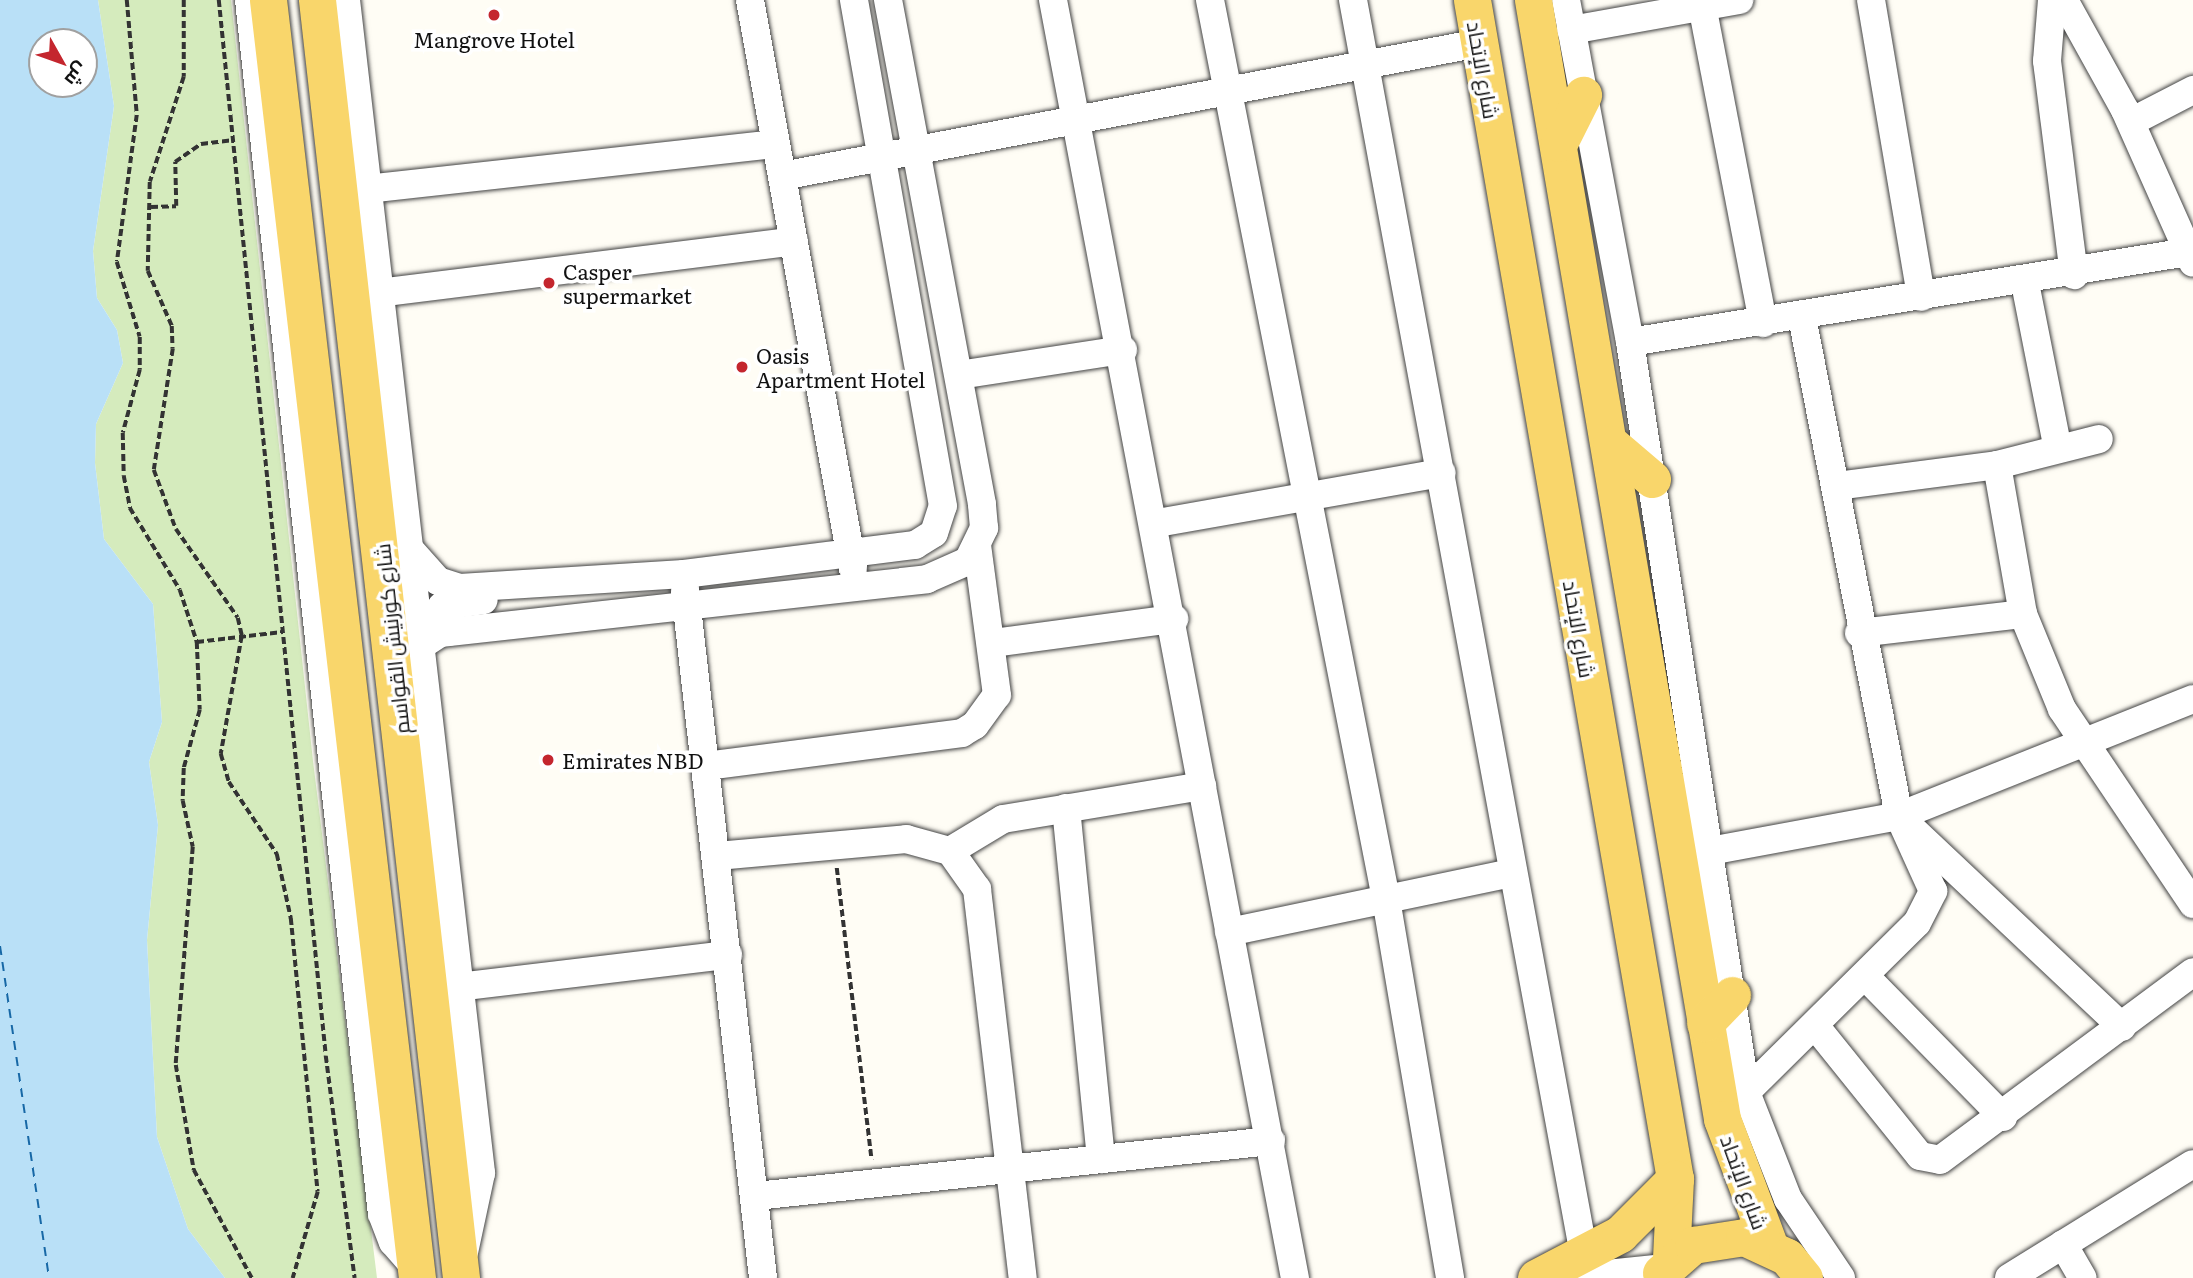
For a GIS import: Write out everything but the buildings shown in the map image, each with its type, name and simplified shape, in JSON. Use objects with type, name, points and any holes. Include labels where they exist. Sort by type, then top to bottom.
[{"type":"main road","points":[[268,0],[416,1273]]},
{"type":"main road","name":"شارع كورنيش القواسم","points":[[317,0],[395,670],[461,1275]]},
{"type":"main road","name":"شارع الإتحاد","points":[[1472,0],[1675,1179],[1664,1268]]},
{"type":"main road","name":"شارع الإتحاد","points":[[1533,0],[1611,444],[1722,1119],[1769,1245]]},
{"type":"main road","points":[[1559,143],[1583,95]]},
{"type":"main road","points":[[1611,444],[1652,479]]},
{"type":"main road","points":[[1705,1023],[1732,995]]},
{"type":"main road","points":[[1536,1278],[1576,1266],[1620,1234],[1675,1179]]},
{"type":"main road","points":[[1664,1268],[1718,1237],[1769,1245],[1804,1278]]},
{"type":"street","points":[[249,0],[382,1214],[393,1242],[416,1273]]},
{"type":"street","points":[[346,0],[405,545],[419,643],[481,1173],[461,1275]]},
{"type":"street","points":[[750,0],[852,550],[855,586]]},
{"type":"street","points":[[405,545],[438,581],[460,587],[684,574],[925,541],[943,506],[854,0]]},
{"type":"street","points":[[706,766],[962,733],[989,713],[996,695],[993,643],[977,546],[982,504],[888,0]]},
{"type":"street","points":[[1053,0],[1157,523],[1202,786],[1295,1278]]},
{"type":"street","points":[[1210,0],[1386,900],[1450,1278]]},
{"type":"street","points":[[1353,0],[1442,473],[1512,873],[1576,1266],[1664,1268]]},
{"type":"street","points":[[1566,0],[1630,342],[1746,1092],[1788,1199],[1841,1278]]},
{"type":"street","points":[[1572,30],[1702,4],[1739,0]]},
{"type":"street","points":[[1871,0],[1922,297]]},
{"type":"street","points":[[2052,0],[2047,61],[2074,275]]},
{"type":"street","points":[[1630,342],[2190,258],[2131,122],[2064,0]]},
{"type":"street","points":[[1702,4],[1763,323]]},
{"type":"street","points":[[782,176],[1479,43]]},
{"type":"street","points":[[2131,122],[2193,90]]},
{"type":"street","points":[[367,189],[776,144]]},
{"type":"street","points":[[379,293],[794,241]]},
{"type":"street","points":[[2025,283],[2058,449]]},
{"type":"street","points":[[1746,1092],[1817,1028],[1917,923],[1933,891],[1899,816],[1859,633],[1836,486],[1802,317]]},
{"type":"street","points":[[959,375],[1122,350]]},
{"type":"street","points":[[1836,486],[1997,465],[2099,439]]},
{"type":"street","points":[[1997,465],[2023,614],[2062,709],[2193,904]]},
{"type":"street","points":[[1157,523],[1442,473]]},
{"type":"street","points":[[395,670],[419,643],[449,632],[687,608],[956,571],[977,546]]},
{"type":"street","points":[[684,574],[756,1196],[762,1278]]},
{"type":"street","points":[[449,632],[438,621],[442,606],[503,598],[523,584]]},
{"type":"street","points":[[1859,633],[2023,614]]},
{"type":"street","points":[[993,643],[1174,619]]},
{"type":"street","points":[[1710,851],[1899,816],[2086,745],[2193,698]]},
{"type":"street","points":[[950,851],[992,823],[1202,786]]},
{"type":"street","points":[[1066,808],[1101,1159]]},
{"type":"street","points":[[1899,816],[2122,1027]]},
{"type":"street","points":[[717,856],[906,839],[950,851],[977,889],[1014,1169],[1023,1278]]},
{"type":"street","points":[[1229,932],[1512,873]]},
{"type":"street","points":[[458,987],[728,955]]},
{"type":"street","points":[[1817,1028],[1920,1156],[1951,1156],[2193,972]]},
{"type":"street","points":[[1866,977],[2003,1116]]},
{"type":"street","points":[[756,1196],[1271,1142]]},
{"type":"street","points":[[2009,1278],[2193,1164]]},
{"type":"street","points":[[2063,1244],[2083,1278]]},
{"type":"path","points":[[127,0],[137,114],[117,262],[140,337],[140,370],[123,433],[124,476],[130,508],[180,590],[197,642],[200,710],[184,768],[183,801],[193,847],[176,1065],[194,1170],[252,1278]]},
{"type":"path","points":[[184,0],[184,77],[150,182],[148,271],[172,326],[173,349],[153,447],[157,488],[176,529],[234,610],[242,636],[221,754],[229,782],[277,854],[291,918],[318,1192],[293,1278]]},
{"type":"path","points":[[219,0],[282,632],[355,1278]]},
{"type":"path","points":[[150,207],[176,206],[175,162],[201,144],[234,140]]},
{"type":"path","points":[[197,642],[282,632]]},
{"type":"path","points":[[834,845],[875,1184]]},
{"type":"green space","points":[[98,0],[231,0],[313,761],[377,1278],[225,1278],[188,1229],[157,1137],[147,940],[158,825],[149,762],[162,722],[153,604],[104,539],[95,463],[96,424],[123,363],[117,330],[97,298],[93,251],[114,106]]},
{"type":"water","points":[[0,0],[98,0],[114,106],[93,251],[97,298],[117,330],[123,363],[96,424],[95,463],[104,539],[153,604],[162,722],[149,762],[158,825],[147,940],[157,1137],[188,1229],[225,1278],[0,1278]]},
{"type":"ferry route","points":[[0,946],[49,1278]]},
{"type":"place","name":"Mangrove Hotel","points":[[494,15]]},
{"type":"place","name":"Casper supermarket","points":[[549,283]]},
{"type":"place","name":"Oasis Apartment Hotel","points":[[742,367]]},
{"type":"place","name":"Emirates NBD","points":[[548,760]]}]
